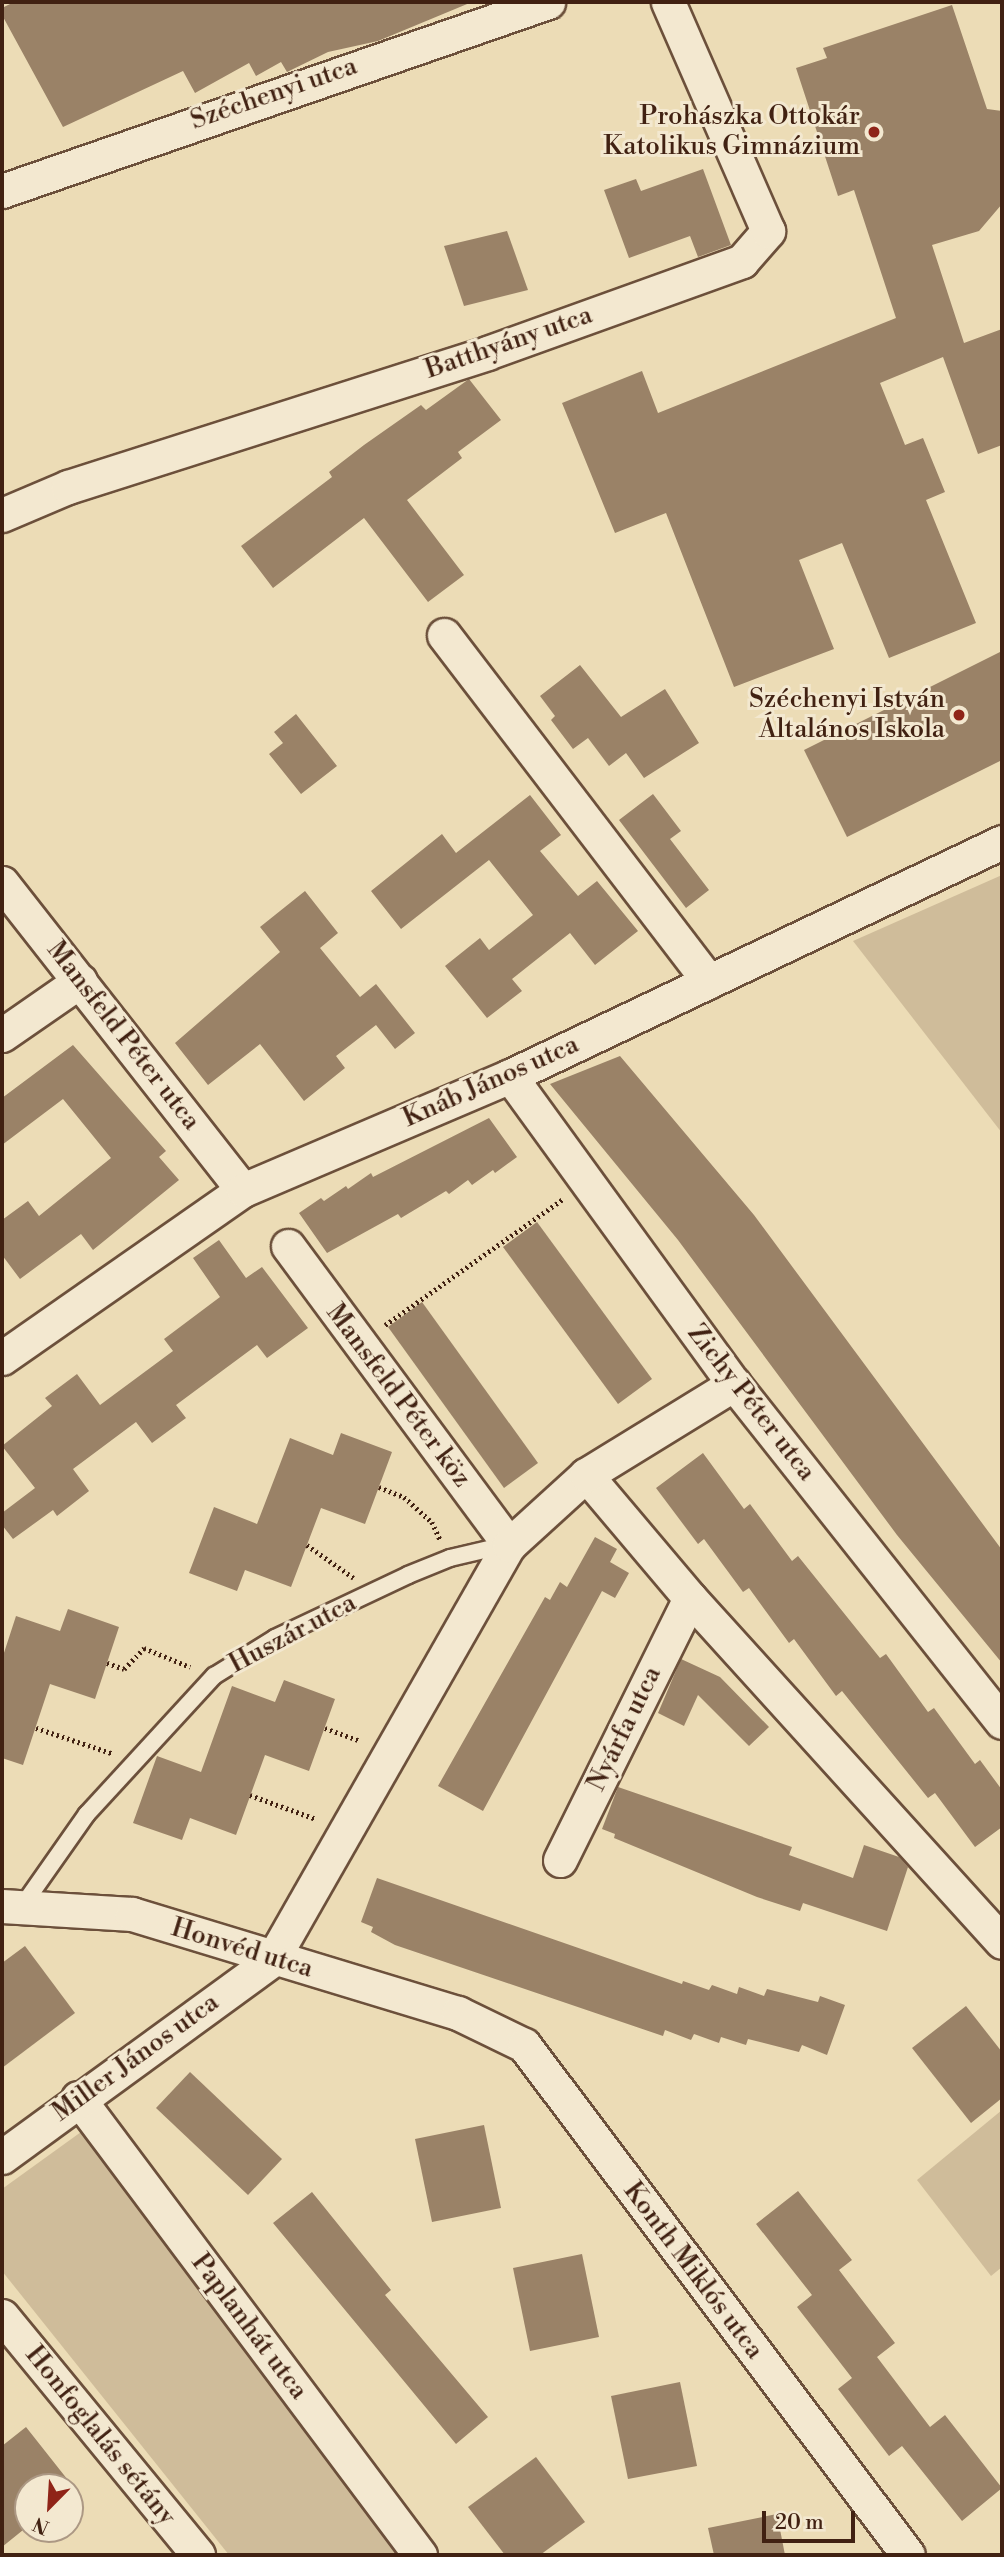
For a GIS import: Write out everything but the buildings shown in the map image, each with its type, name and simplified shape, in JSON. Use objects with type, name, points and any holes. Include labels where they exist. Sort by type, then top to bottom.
[{"type":"street","name":"Széchenyi utca","points":[[2,191],[548,2]]},
{"type":"street","name":"Batthyány utca","points":[[2,515],[68,487],[487,353],[742,261],[768,231],[668,2]]},
{"type":"street","points":[[443,635],[709,981]]},
{"type":"street","name":"Knáb János utca","points":[[2,1358],[243,1189],[510,1076],[1002,842]]},
{"type":"street","name":"Mansfeld Péter utca","points":[[2,883],[243,1189]]},
{"type":"street","points":[[2,1035],[80,981]]},
{"type":"street","name":"Zichy Péter utca","points":[[510,1076],[734,1384],[1002,1722]]},
{"type":"street","name":"Mansfeld Péter köz","points":[[288,1247],[509,1545]]},
{"type":"street","name":"Huszár utca","points":[[272,1960],[509,1545],[586,1475],[734,1384]]},
{"type":"street","points":[[586,1475],[690,1598],[1002,1942]]},
{"type":"street","name":"Nyárfa utca","points":[[560,1860],[690,1598]]},
{"type":"street","name":"Honvéd utca","points":[[13,1905],[132,1914],[272,1960],[458,2012]]},
{"type":"street","name":"Miller János utca","points":[[2,2157],[78,2098],[272,1960]]},
{"type":"street","name":"Konth Miklós utca","points":[[458,2012],[524,2045],[908,2555]]},
{"type":"street","name":"Paplanhát utca","points":[[78,2098],[420,2555]]},
{"type":"street","name":"Honfoglalás sétány","points":[[2,2316],[198,2555]]},
{"type":"lane","name":"Huszár utca","points":[[87,1815],[214,1676],[275,1638],[368,1594],[450,1558],[509,1545]]},
{"type":"lane","name":"Honvéd utca","points":[[13,1905],[87,1815]]},
{"type":"path","points":[[358,1344],[587,1182]]},
{"type":"path","points":[[379,1487],[404,1497],[432,1522],[450,1558]]},
{"type":"path","points":[[307,1545],[346,1569],[368,1594]]},
{"type":"path","points":[[107,1663],[124,1669],[144,1648],[214,1676]]},
{"type":"path","points":[[324,1727],[341,1734]]},
{"type":"path","points":[[36,1728],[135,1761]]},
{"type":"path","points":[[250,1796],[282,1807]]},
{"type":"shaded area","points":[[1002,875],[1002,1133],[853,941]]},
{"type":"shaded area","points":[[1002,2110],[1002,2267],[991,2276],[917,2180]]},
{"type":"shaded area","points":[[81,2132],[398,2555],[229,2555],[2,2271],[2,2189]]},
{"type":"place","name":"Prohászka Ottokár Katolikus Gimnázium","points":[[874,132]]},
{"type":"place","name":"Széchenyi István Általános Iskola","points":[[959,715]]}]
